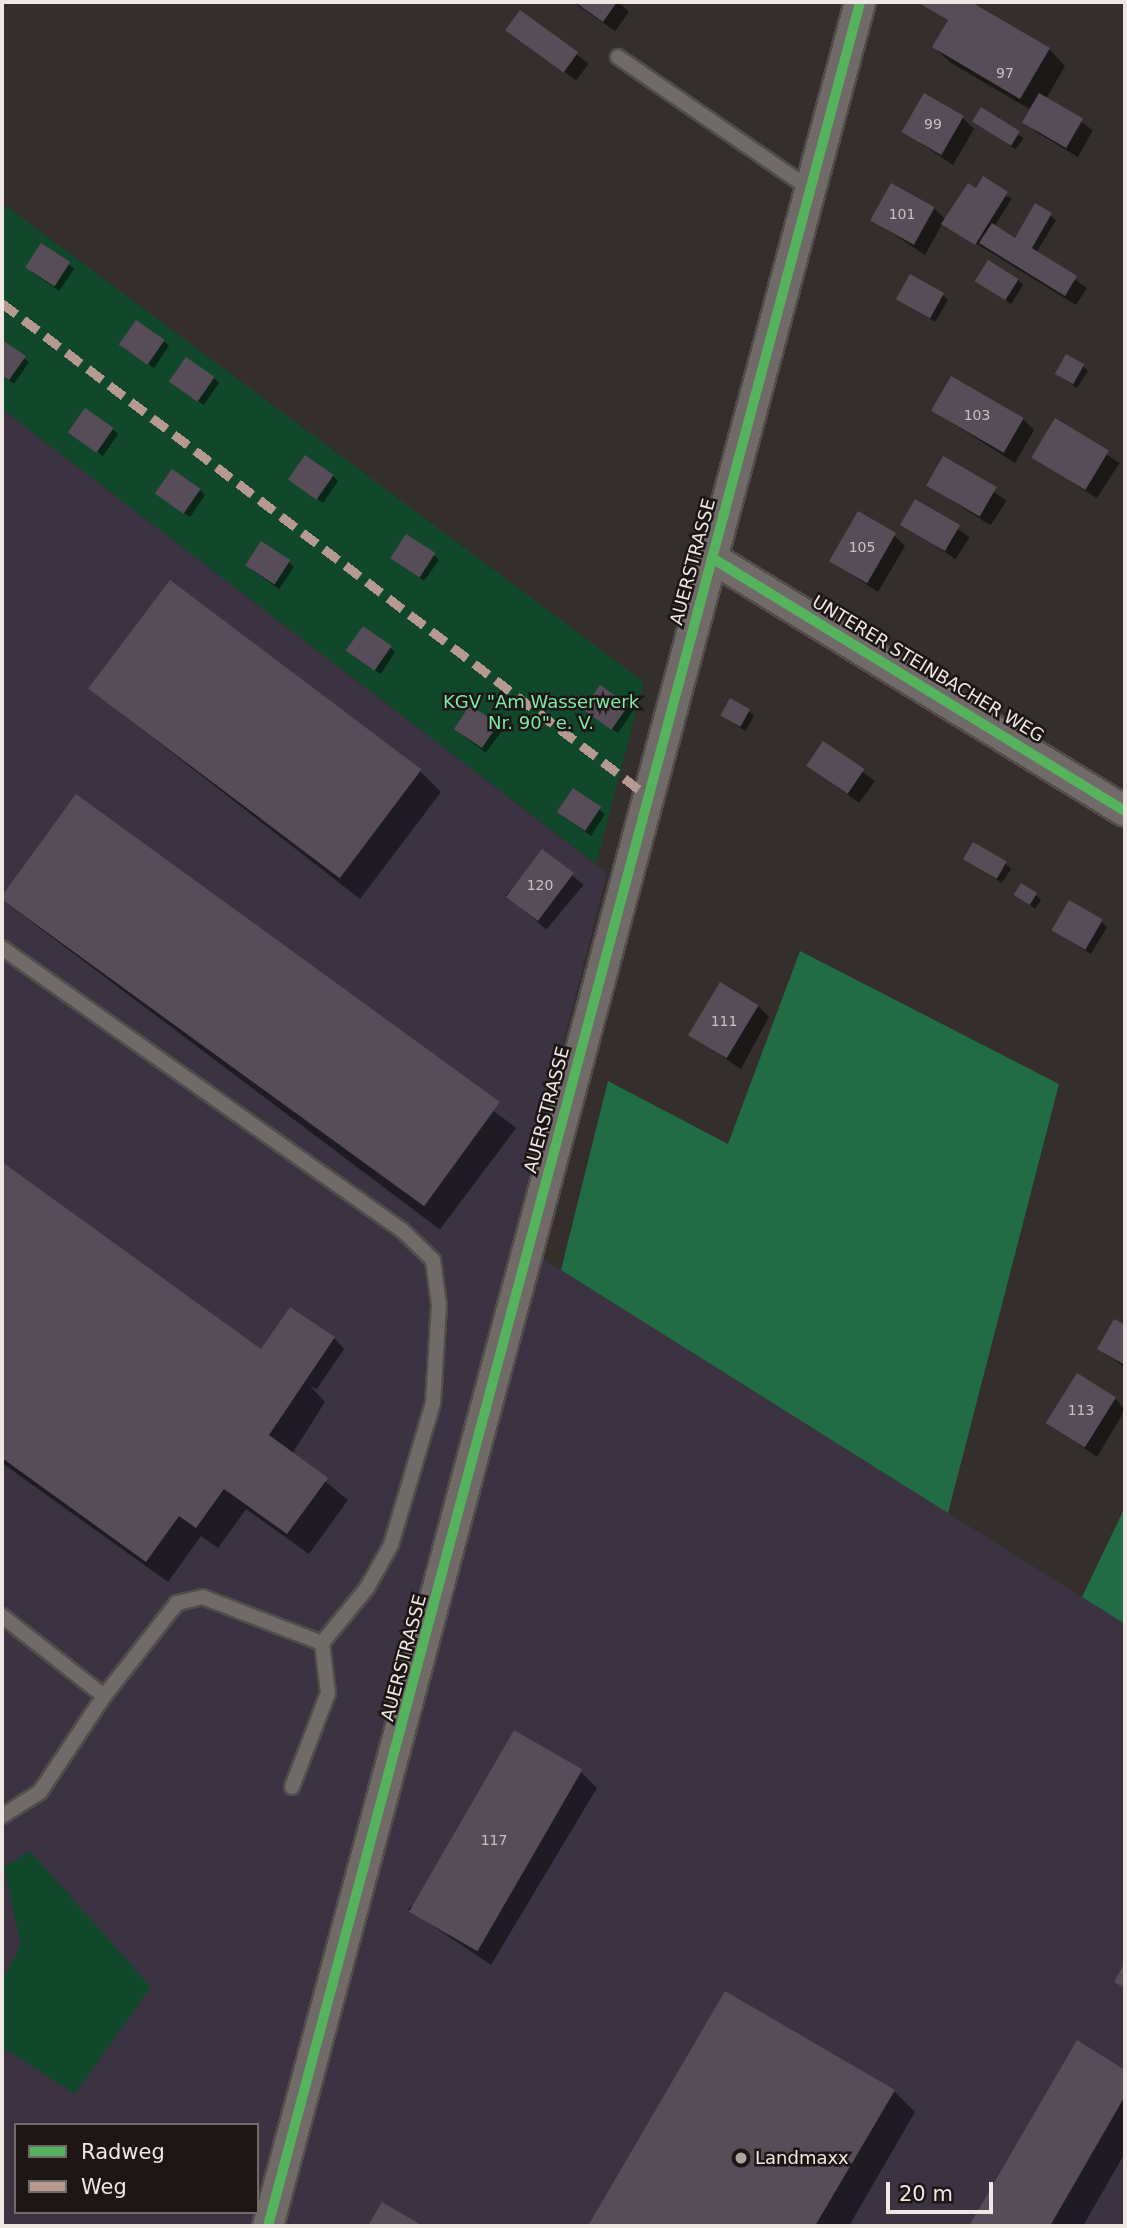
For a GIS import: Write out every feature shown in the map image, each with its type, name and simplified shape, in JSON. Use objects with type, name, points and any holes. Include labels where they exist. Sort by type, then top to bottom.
[{"type":"street","name":"AUERSTRASSE","points":[[268,2226],[860,2]]},
{"type":"street","name":"UNTERER STEINBACHER WEG","points":[[712,558],[1125,811]]},
{"type":"lane","points":[[618,57],[810,189]]},
{"type":"lane","points":[[2,948],[402,1230],[433,1260],[439,1305],[433,1403],[391,1545],[367,1588],[321,1643],[328,1693],[292,1787]]},
{"type":"lane","points":[[2,1816],[40,1792],[104,1696],[177,1603],[203,1597],[321,1643]]},
{"type":"lane","points":[[2,1616],[104,1696]]},
{"type":"shaded area","points":[[2,409],[607,873],[513,1240],[1125,1624],[1125,2226],[2,2226]]},
{"type":"green space","name":"KGV \"Am Wasserwerk Nr. 90\" e. V.","points":[[2,203],[644,682],[596,864],[2,409]]},
{"type":"green space","points":[[800,951],[1059,1084],[948,1513],[561,1270],[608,1081],[728,1144]]},
{"type":"green space","points":[[1125,1507],[1125,1624],[1082,1597]]},
{"type":"green space","points":[[30,1851],[151,1987],[75,2094],[2,2047],[2,1980],[21,1945],[4,1867]]},
{"type":"building","points":[[575,2],[617,2],[603,22]]},
{"type":"building","points":[[917,2],[971,2],[1050,48],[1020,99],[932,47],[948,20]]},
{"type":"building","points":[[520,10],[578,52],[564,73],[505,30]]},
{"type":"building","points":[[924,93],[964,116],[941,155],[902,132]]},
{"type":"building","points":[[1039,93],[1083,119],[1066,148],[1022,122]]},
{"type":"building","points":[[981,107],[1020,131],[1011,146],[972,121]]},
{"type":"building","points":[[983,176],[1008,192],[975,245],[941,224],[968,183],[976,188]]},
{"type":"building","points":[[891,183],[935,207],[914,245],[870,221]]},
{"type":"building","points":[[1035,203],[1052,213],[1032,248],[1077,276],[1065,296],[979,243],[992,223],[1015,238]]},
{"type":"building","points":[[41,243],[70,262],[55,286],[25,267]]},
{"type":"building","points":[[988,260],[1019,279],[1005,300],[975,281]]},
{"type":"building","points":[[910,274],[944,293],[930,318],[896,299]]},
{"type":"building","points":[[136,320],[165,340],[147,365],[119,345]]},
{"type":"building","points":[[2,340],[26,356],[9,380],[2,375]]},
{"type":"building","points":[[1066,354],[1084,364],[1073,384],[1055,374]]},
{"type":"building","points":[[186,357],[215,377],[197,402],[169,382]]},
{"type":"building","points":[[951,376],[1024,418],[1004,453],[931,411]]},
{"type":"building","points":[[85,408],[114,428],[96,453],[68,433]]},
{"type":"building","points":[[1055,418],[1109,450],[1085,490],[1031,457]]},
{"type":"building","points":[[305,455],[334,475],[316,500],[288,480]]},
{"type":"building","points":[[943,456],[997,487],[980,516],[926,485]]},
{"type":"building","points":[[172,469],[201,489],[183,514],[155,494]]},
{"type":"building","points":[[915,499],[960,525],[945,551],[900,525]]},
{"type":"building","points":[[858,511],[896,533],[867,583],[829,561]]},
{"type":"building","points":[[406,534],[435,553],[420,577],[390,558]]},
{"type":"building","points":[[261,541],[290,560],[275,584],[245,565]]},
{"type":"building","points":[[170,580],[422,770],[340,878],[88,689]]},
{"type":"building","points":[[363,626],[392,646],[374,671],[346,651]]},
{"type":"building","points":[[600,685],[629,705],[611,730],[583,710]]},
{"type":"building","points":[[730,698],[750,709],[740,727],[720,715]]},
{"type":"building","points":[[470,705],[498,724],[482,748],[454,729]]},
{"type":"building","points":[[823,741],[864,769],[848,794],[806,766]]},
{"type":"building","points":[[573,788],[601,807],[585,831],[557,812]]},
{"type":"building","points":[[76,794],[500,1102],[424,1206],[2,900],[2,896]]},
{"type":"building","points":[[973,842],[1007,862],[997,879],[963,859]]},
{"type":"building","points":[[542,849],[574,873],[538,921],[506,897]]},
{"type":"building","points":[[1021,883],[1037,893],[1030,905],[1014,895]]},
{"type":"building","points":[[1069,900],[1103,919],[1085,950],[1052,930]]},
{"type":"building","points":[[720,982],[759,1005],[727,1058],[688,1035]]},
{"type":"building","points":[[2,1162],[261,1349],[290,1307],[335,1337],[269,1435],[328,1478],[287,1534],[224,1489],[196,1528],[179,1516],[146,1562],[2,1458]]},
{"type":"building","points":[[1114,1319],[1125,1325],[1125,1365],[1097,1349]]},
{"type":"building","points":[[1077,1373],[1116,1397],[1085,1447],[1046,1423]]},
{"type":"building","points":[[514,1730],[582,1770],[477,1951],[409,1912]]},
{"type":"building","points":[[1125,1962],[1125,1988],[1114,1982]]},
{"type":"building","name":"Landmaxx","points":[[725,1991],[895,2090],[815,2226],[588,2226]]},
{"type":"building","points":[[1077,2040],[1125,2070],[1125,2096],[1050,2226],[969,2226]]},
{"type":"building","points":[[382,2202],[423,2226],[368,2226]]},
{"type":"marked path","points":[[2,303],[649,797]]},
{"type":"cycle path","points":[[268,2226],[860,2]]},
{"type":"cycle path","points":[[712,558],[1125,811]]},
{"type":"place","name":"Landmaxx","points":[[741,2158]]}]
